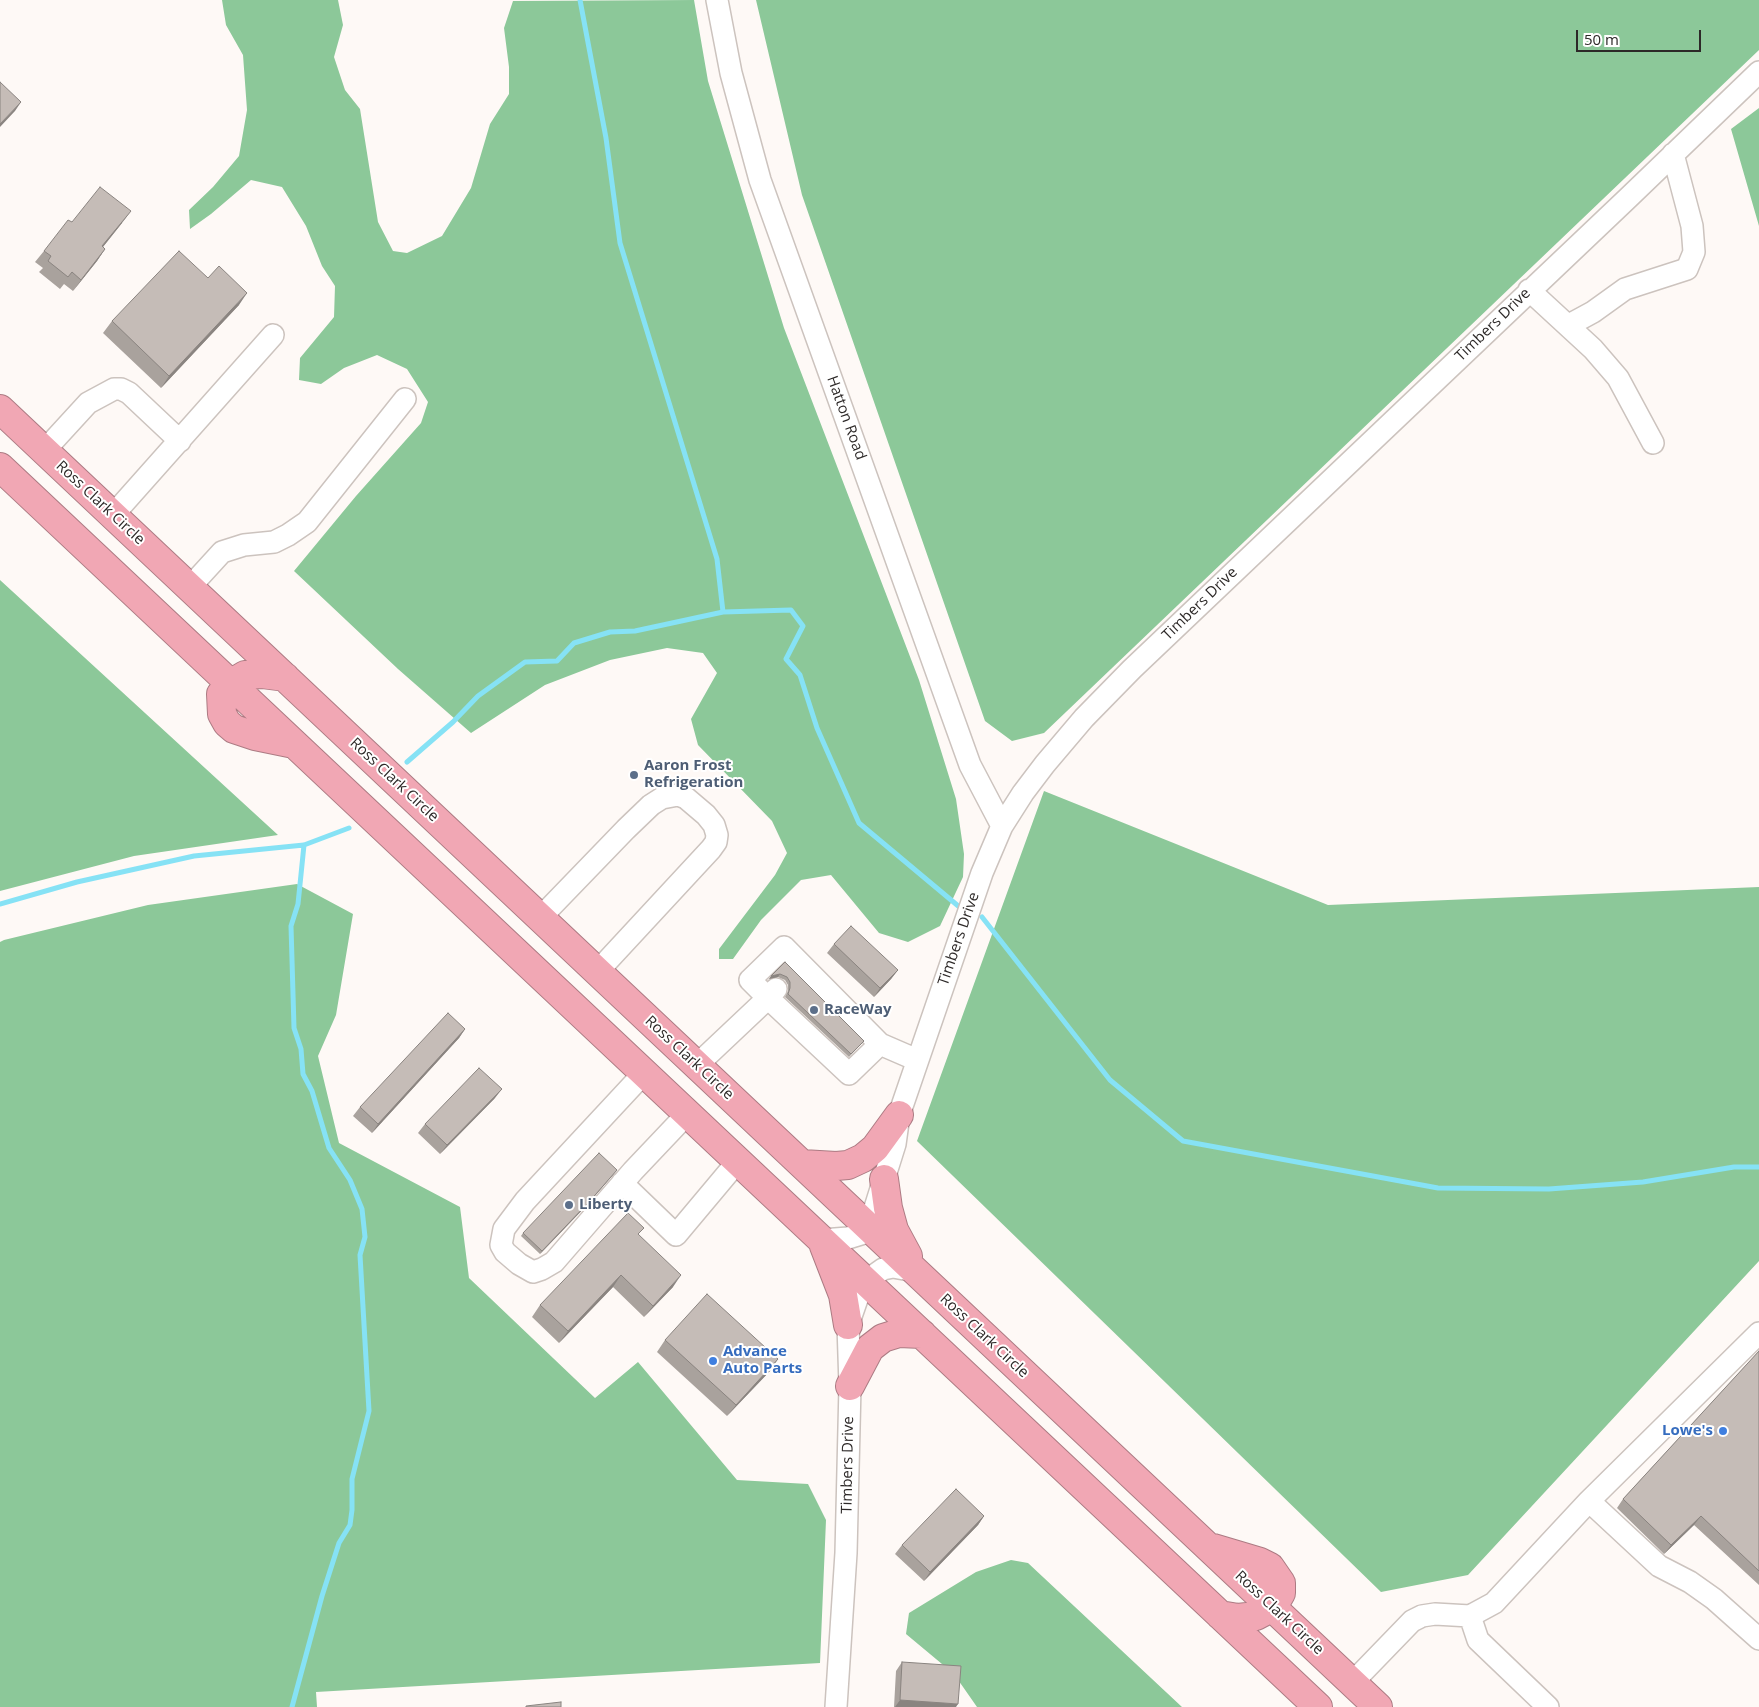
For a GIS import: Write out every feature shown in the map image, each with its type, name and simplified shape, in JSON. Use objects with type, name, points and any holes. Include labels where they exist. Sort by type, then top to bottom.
[{"type":"highway","name":"Ross Clark Circle","points":[[0,409],[1378,1707]]},
{"type":"highway","points":[[44,451],[8,475],[1220,1615],[1308,1703]]},
{"type":"highway","points":[[230,684],[246,676],[262,674],[285,677]]},
{"type":"highway","points":[[802,1164],[836,1166],[863,1158],[875,1148],[899,1115]]},
{"type":"highway","points":[[884,1179],[888,1208],[894,1230],[915,1271]]},
{"type":"highway","points":[[822,1240],[843,1295],[848,1325]]},
{"type":"highway","points":[[850,1386],[870,1348],[883,1338],[900,1333],[922,1334]]},
{"type":"highway","points":[[1220,1615],[1238,1618],[1256,1616],[1273,1608]]},
{"type":"highway","points":[[1331,1707],[1352,1683]]},
{"type":"street","name":"Hatton Road","points":[[718,0],[731,73],[760,180],[970,765],[1002,826]]},
{"type":"street","name":"Timbers Drive","points":[[869,1227],[895,1144],[899,1115],[982,873],[1002,826],[1023,793],[1045,764],[1084,718],[1132,669],[1759,72]]},
{"type":"street","points":[[1569,325],[1593,312],[1625,289],[1687,269],[1694,252],[1692,226],[1673,154]]},
{"type":"street","points":[[1529,290],[1569,325],[1618,378],[1653,443]]},
{"type":"street","points":[[113,515],[273,335]]},
{"type":"street","points":[[44,451],[88,404],[114,389],[129,393],[180,441]]},
{"type":"street","points":[[190,587],[222,552],[244,545],[274,542],[307,522],[405,399]]},
{"type":"street","points":[[540,918],[626,829],[651,805],[662,798],[678,795],[686,798],[706,815],[714,824],[717,835],[716,842],[597,972]]},
{"type":"street","points":[[880,1044],[849,1074],[810,1029],[772,993],[750,980],[784,947],[811,983],[857,1028],[880,1044],[917,1060]]},
{"type":"street","points":[[697,1065],[772,993]]},
{"type":"street","points":[[644,1073],[520,1208],[504,1229],[501,1244],[505,1252],[519,1264],[533,1272],[554,1262],[622,1183],[688,1113]]},
{"type":"street","points":[[622,1183],[676,1235],[738,1161]]},
{"type":"street","points":[[822,1240],[848,1238],[861,1234],[869,1227]]},
{"type":"street","points":[[866,1281],[883,1269],[893,1267],[915,1271]]},
{"type":"street","name":"Timbers Drive","points":[[836,1707],[846,1553],[850,1386],[848,1325],[866,1281]]},
{"type":"street","points":[[1352,1683],[1412,1621],[1422,1616],[1435,1614],[1470,1616],[1494,1603],[1589,1501],[1759,1333]]},
{"type":"street","points":[[1589,1501],[1659,1566],[1690,1582],[1714,1599],[1759,1639]]},
{"type":"street","points":[[1470,1616],[1478,1640],[1548,1707]]},
{"type":"green space","points":[[222,0],[338,0],[343,25],[334,57],[345,90],[360,109],[378,222],[393,251],[407,253],[442,236],[471,188],[490,124],[509,94],[509,67],[504,28],[513,1],[694,0],[708,81],[784,328],[919,680],[956,799],[964,854],[963,877],[940,926],[908,942],[879,933],[831,875],[801,880],[761,920],[733,959],[719,959],[719,949],[775,875],[787,853],[772,821],[698,745],[691,719],[717,673],[703,653],[667,648],[610,660],[545,685],[471,733],[398,669],[294,571],[356,496],[421,423],[428,402],[407,369],[377,355],[344,368],[321,384],[299,380],[300,358],[334,317],[335,286],[322,266],[306,226],[282,187],[251,180],[190,229],[189,210],[213,187],[239,156],[247,110],[243,55],[226,25]]},
{"type":"green space","points":[[756,0],[1759,0],[1759,50],[1044,733],[1012,741],[985,721],[802,195]]},
{"type":"green space","points":[[1759,108],[1759,226],[1731,129]]},
{"type":"green space","points":[[0,580],[278,835],[134,856],[0,891]]},
{"type":"green space","points":[[1044,791],[1328,905],[1759,887],[1759,1261],[1468,1575],[1381,1592],[917,1141]]},
{"type":"green space","points":[[297,884],[353,914],[336,1015],[318,1056],[339,1143],[460,1207],[469,1278],[595,1398],[638,1362],[737,1480],[808,1484],[826,1520],[820,1663],[316,1692],[317,1707],[0,1707],[0,942],[148,905]]},
{"type":"green space","points":[[1011,1560],[1028,1563],[1182,1707],[977,1707],[954,1674],[906,1634],[909,1613],[976,1572]]},
{"type":"building","points":[[0,82],[21,102],[0,124]]},
{"type":"building","points":[[100,187],[131,211],[102,246],[105,249],[81,280],[72,272],[68,277],[48,261],[51,256],[44,251],[68,220],[72,222]]},
{"type":"building","points":[[179,251],[208,278],[219,266],[247,293],[169,376],[112,321]]},
{"type":"building","points":[[851,926],[898,970],[880,988],[834,944]]},
{"type":"building","name":"RaceWay","points":[[785,962],[864,1041],[851,1054],[788,994],[790,982],[787,977],[780,974],[771,976]]},
{"type":"building","points":[[448,1013],[465,1029],[378,1124],[360,1107]]},
{"type":"building","points":[[479,1068],[502,1089],[447,1145],[425,1124]]},
{"type":"building","name":"Liberty","points":[[599,1153],[617,1170],[542,1251],[523,1233]]},
{"type":"building","points":[[628,1213],[644,1228],[638,1234],[681,1275],[653,1306],[621,1275],[568,1331],[540,1305]]},
{"type":"building","name":"Advance Auto Parts","points":[[707,1294],[778,1359],[736,1405],[665,1340]]},
{"type":"building","name":"Lowe's","points":[[1759,1351],[1759,1571],[1701,1516],[1671,1545],[1623,1499]]},
{"type":"building","points":[[956,1489],[984,1516],[930,1572],[902,1545]]},
{"type":"building","points":[[902,1662],[961,1666],[958,1704],[900,1700]]},
{"type":"building","points":[[561,1702],[561,1707],[526,1707],[526,1706]]},
{"type":"waterway","points":[[580,0],[606,138],[620,243],[717,559],[723,612]]},
{"type":"waterway","points":[[407,762],[453,722],[478,696],[525,662],[557,661],[574,643],[610,632],[635,631],[723,612],[791,610],[803,626],[786,659],[800,675],[817,728],[859,823],[963,910]]},
{"type":"waterway","points":[[0,904],[77,882],[194,856],[304,845],[349,828]]},
{"type":"waterway","points":[[292,1707],[322,1596],[339,1543],[350,1525],[352,1479],[369,1411],[360,1255],[365,1237],[362,1209],[350,1180],[329,1148],[312,1091],[303,1074],[301,1049],[294,1028],[291,926],[298,904],[304,845]]},
{"type":"waterway","points":[[982,917],[1110,1080],[1183,1141],[1438,1188],[1549,1189],[1643,1182],[1734,1167],[1759,1167]]},
{"type":"place","name":"Aaron Frost Refrigeration","points":[[634,775]]},
{"type":"place","name":"RaceWay","points":[[814,1010]]},
{"type":"place","name":"Liberty","points":[[569,1205]]},
{"type":"place","name":"Advance Auto Parts","points":[[713,1361]]},
{"type":"place","name":"Lowe's","points":[[1723,1431]]}]
